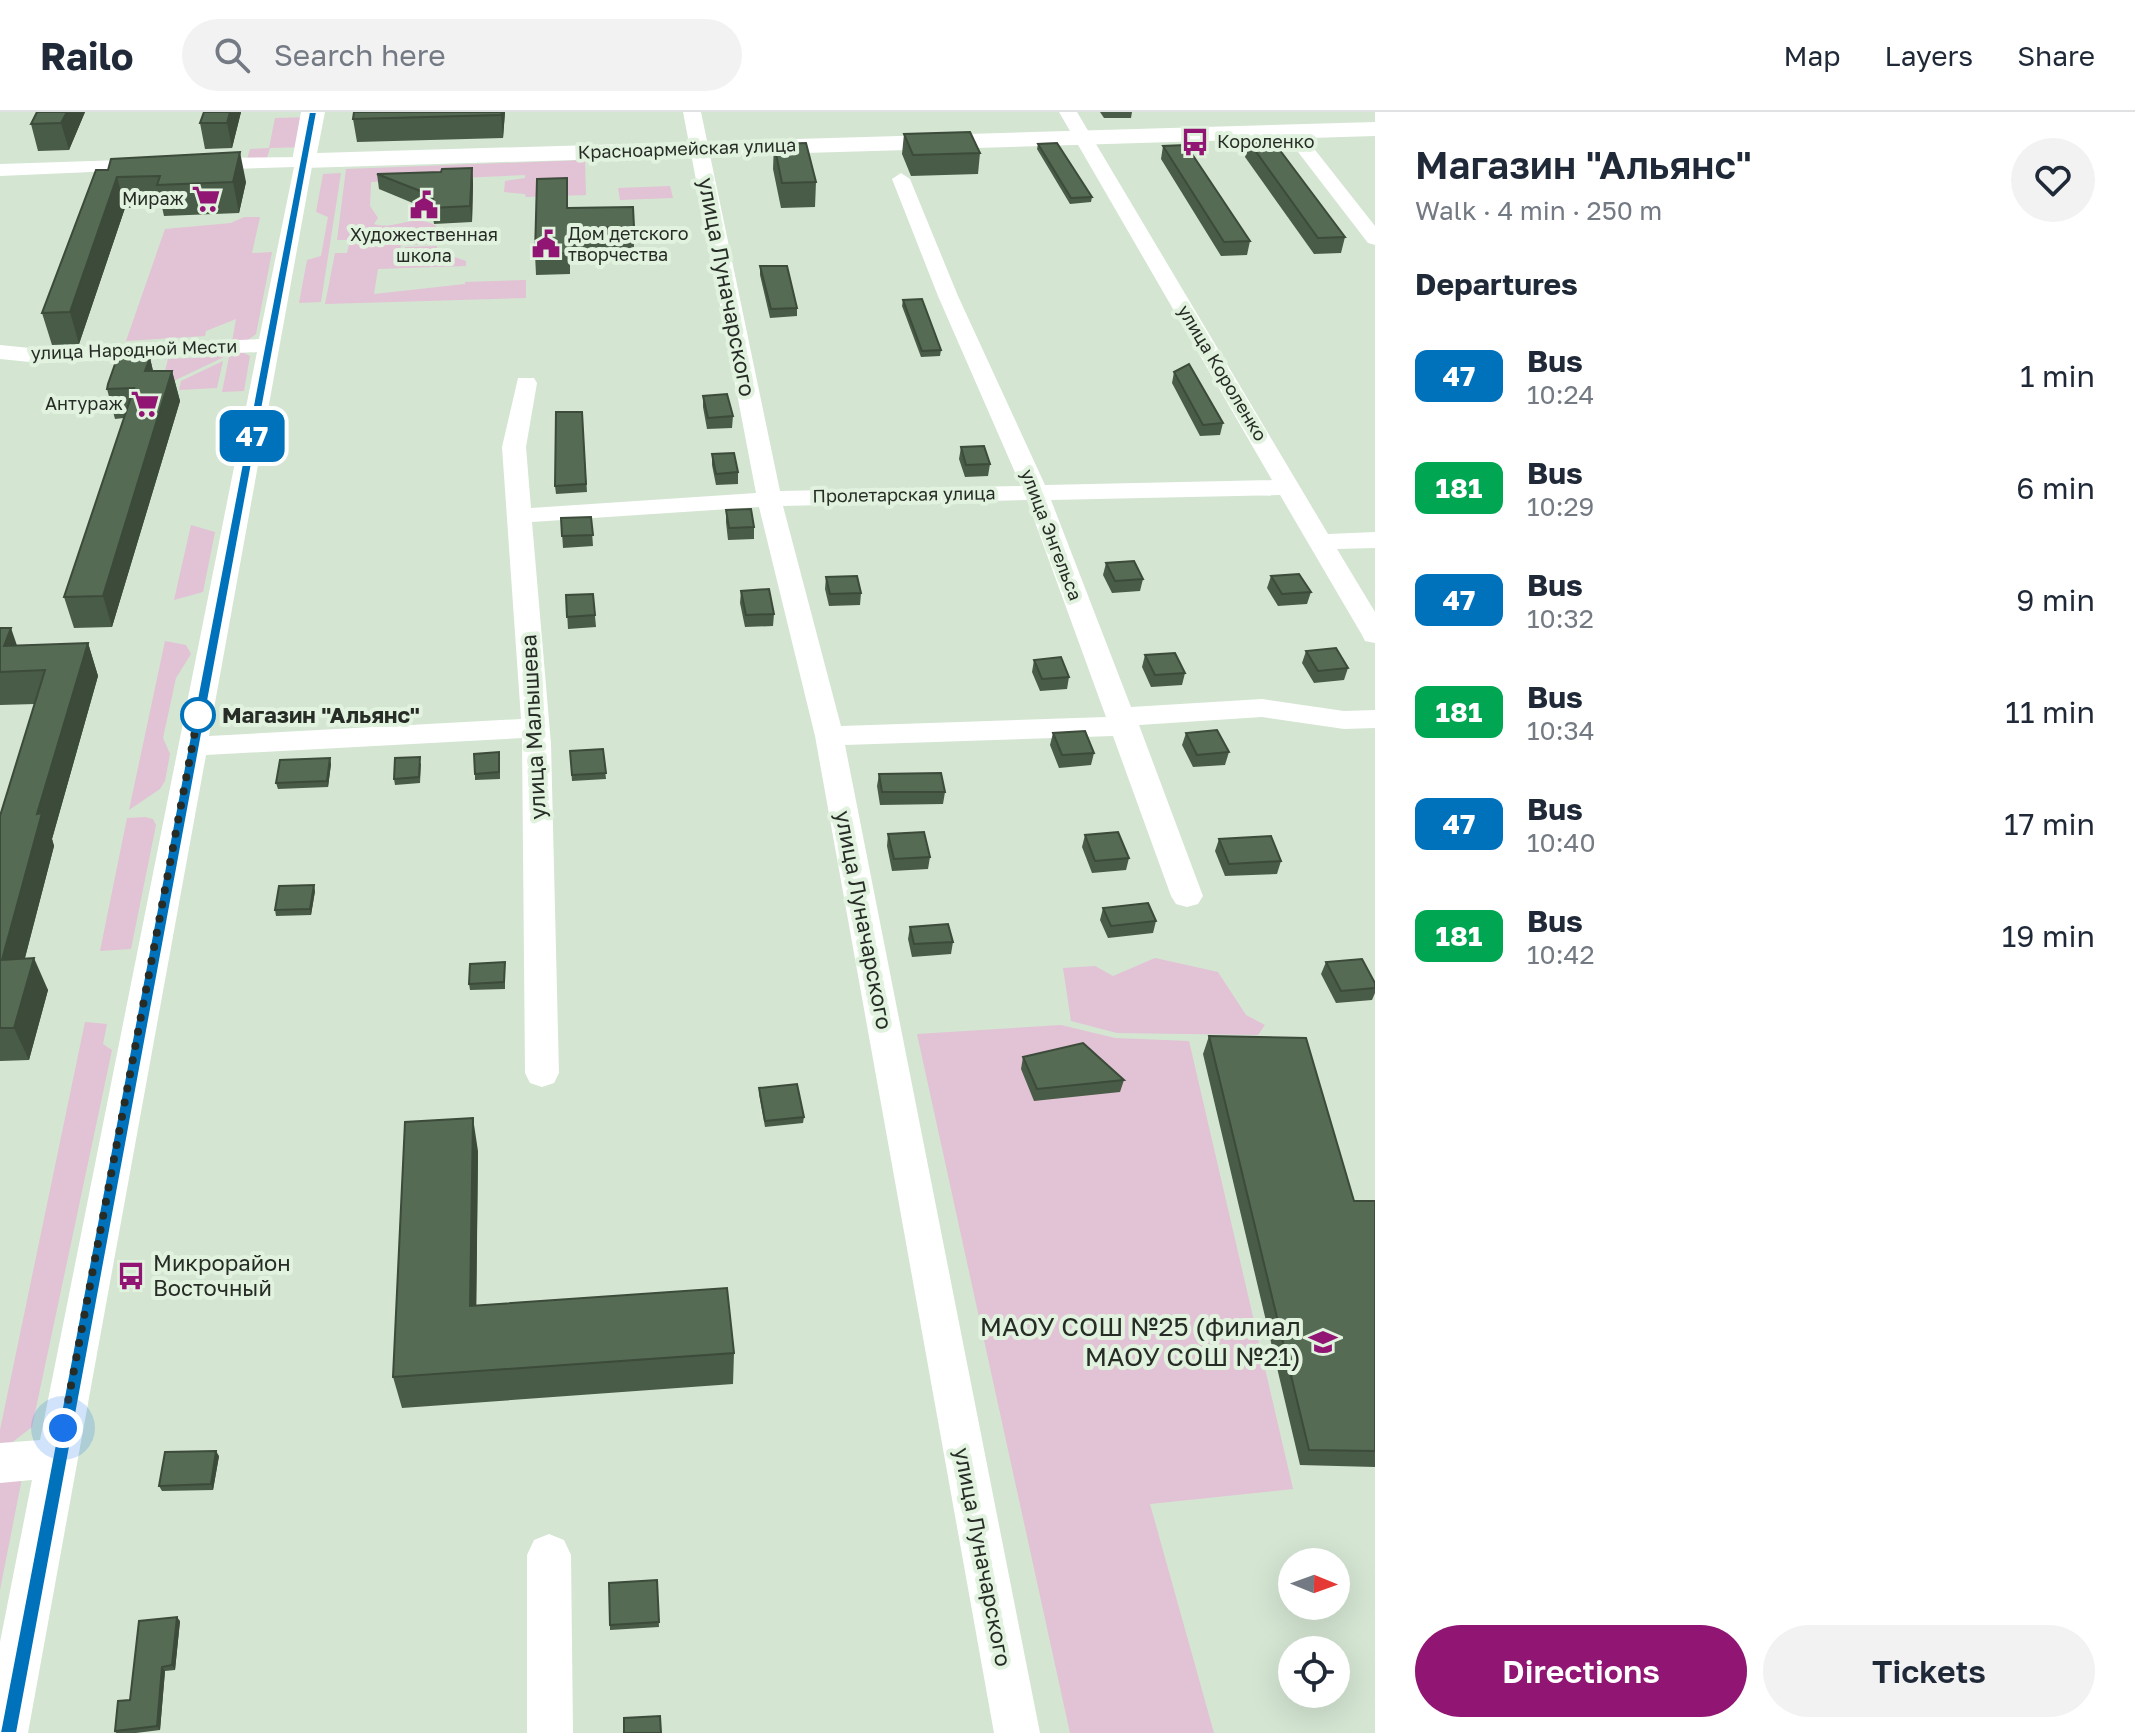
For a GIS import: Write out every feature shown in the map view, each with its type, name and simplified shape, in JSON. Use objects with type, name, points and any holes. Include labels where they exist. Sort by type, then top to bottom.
[{"type":"main road","points":[[304,161],[313,112]]},
{"type":"main road","name":"Красноармейская улица","points":[[304,161],[1375,129]]},
{"type":"street","name":"улица Луначарского","points":[[692,112],[769,499],[829,736],[1017,1733]]},
{"type":"street","name":"улица Короленко","points":[[1068,112],[1375,635]]},
{"type":"street","points":[[1291,131],[1375,239]]},
{"type":"street","name":"Красноармейская улица","points":[[0,170],[304,161]]},
{"type":"street","points":[[5,1733],[304,161]]},
{"type":"street","name":"улица Энгельса","points":[[901,179],[948,296],[1036,492],[1187,896]]},
{"type":"street","name":"улица Народной Мести","points":[[0,352],[40,356],[269,345]]},
{"type":"street","name":"улица Малышева","points":[[526,383],[514,447],[536,728],[542,1073]]},
{"type":"street","name":"Пролетарская улица","points":[[518,516],[769,499],[1290,487]]},
{"type":"street","points":[[1323,542],[1375,540]]},
{"type":"street","points":[[829,736],[1123,722],[1262,708],[1344,720],[1375,719]]},
{"type":"street","points":[[192,746],[536,728]]},
{"type":"street","points":[[0,1463],[58,1458]]},
{"type":"street","points":[[549,1555],[550,1733]]},
{"type":"shaded area","points":[[312,117],[307,147],[270,148],[267,158],[247,159],[250,149],[269,148],[275,118]]},
{"type":"shaded area","points":[[585,160],[586,195],[526,197],[525,194],[504,192],[505,181],[525,178],[525,175],[371,182],[370,206],[378,218],[374,224],[428,222],[436,226],[436,233],[442,235],[439,244],[401,245],[398,267],[409,262],[404,263],[405,254],[431,251],[405,251],[405,247],[437,246],[437,251],[466,261],[466,266],[378,269],[374,294],[465,282],[526,280],[526,298],[325,304],[335,253],[347,253],[350,240],[337,240],[346,169]]},
{"type":"shaded area","points":[[341,173],[321,302],[299,303],[307,260],[321,256],[328,217],[316,212],[323,174]]},
{"type":"shaded area","points":[[670,186],[673,198],[620,200],[618,188]]},
{"type":"shaded area","points":[[244,217],[260,217],[252,253],[272,252],[256,334],[248,340],[232,342],[236,319],[206,331],[205,336],[126,341],[165,229],[231,223]]},
{"type":"shaded area","points":[[231,347],[250,356],[244,391],[222,392]]},
{"type":"shaded area","points":[[225,350],[224,357],[161,387],[168,359],[209,357]]},
{"type":"shaded area","points":[[223,361],[217,388],[179,390],[181,381]]},
{"type":"shaded area","points":[[191,525],[215,532],[203,592],[174,600]]},
{"type":"shaded area","points":[[165,641],[186,645],[191,654],[176,678],[163,738],[170,754],[165,781],[160,789],[129,810]]},
{"type":"shaded area","points":[[127,818],[153,819],[156,825],[131,949],[100,951]]},
{"type":"shaded area","points":[[1155,958],[1218,972],[1246,1015],[1265,1025],[1258,1035],[1117,1033],[1071,1021],[1063,968],[1095,966],[1113,976]]},
{"type":"shaded area","points":[[85,1022],[107,1024],[103,1044],[112,1050],[32,1427],[10,1444],[0,1445],[0,1430]]},
{"type":"shaded area","points":[[1061,1025],[1115,1038],[1189,1041],[1293,1489],[1150,1504],[1214,1733],[1070,1733],[917,1034]]},
{"type":"shaded area","points":[[22,1478],[0,1590],[0,1480]]},
{"type":"building","points":[[37,112],[67,112],[61,123],[31,124]]},
{"type":"building","points":[[204,112],[230,112],[227,123],[200,123]]},
{"type":"building","points":[[354,112],[502,112],[501,115],[353,119]]},
{"type":"building","points":[[970,132],[980,153],[913,155],[904,134]]},
{"type":"building","points":[[1273,141],[1345,237],[1318,238],[1249,142]]},
{"type":"building","points":[[806,143],[816,182],[782,183],[774,144]]},
{"type":"building","points":[[1057,143],[1092,197],[1071,198],[1038,144]]},
{"type":"building","points":[[1186,145],[1250,241],[1224,242],[1163,146]]},
{"type":"building","points":[[240,152],[233,182],[157,185],[160,176],[117,177],[70,312],[42,313],[96,170],[108,170],[111,159]]},
{"type":"building","points":[[472,168],[470,206],[432,208],[433,196],[377,174],[441,172],[442,169]]},
{"type":"building","points":[[567,178],[567,208],[633,207],[634,227],[569,228],[569,253],[535,254],[537,179]]},
{"type":"building","points":[[760,266],[787,266],[797,308],[771,309]]},
{"type":"building","points":[[922,299],[941,350],[922,351],[903,300]]},
{"type":"building","points":[[136,349],[150,358],[145,371],[172,371],[103,596],[64,597],[134,388],[107,389],[108,384],[120,350]]},
{"type":"building","points":[[1189,364],[1223,423],[1203,425],[1174,372]]},
{"type":"building","points":[[727,394],[733,416],[708,418],[703,396]]},
{"type":"building","points":[[556,412],[582,412],[586,484],[555,486]]},
{"type":"building","points":[[984,446],[990,464],[966,465],[961,447]]},
{"type":"building","points":[[734,453],[738,472],[716,474],[712,454]]},
{"type":"building","points":[[751,509],[754,527],[729,528],[726,510]]},
{"type":"building","points":[[591,517],[593,535],[562,536],[561,518]]},
{"type":"building","points":[[1134,561],[1143,579],[1115,581],[1106,563]]},
{"type":"building","points":[[1299,574],[1311,592],[1282,594],[1271,576]]},
{"type":"building","points":[[857,576],[861,593],[830,594],[826,577]]},
{"type":"building","points":[[769,589],[774,614],[746,615],[741,591]]},
{"type":"building","points":[[593,594],[595,615],[567,617],[566,595]]},
{"type":"building","points":[[0,628],[11,628],[4,646],[88,643],[37,814],[42,813],[2,960],[34,958],[14,1028],[0,1028],[0,816],[45,670],[0,672]]},
{"type":"building","points":[[1336,648],[1348,668],[1318,671],[1306,651]]},
{"type":"building","points":[[1175,653],[1185,673],[1155,675],[1145,655]]},
{"type":"building","points":[[1061,657],[1069,677],[1042,679],[1034,660]]},
{"type":"building","points":[[1217,730],[1229,752],[1197,755],[1186,733]]},
{"type":"building","points":[[1085,731],[1094,753],[1062,755],[1053,733]]},
{"type":"building","points":[[603,749],[606,773],[572,775],[570,751]]},
{"type":"building","points":[[499,752],[499,772],[475,774],[474,754]]},
{"type":"building","points":[[420,757],[419,777],[394,779],[395,758]]},
{"type":"building","points":[[330,758],[327,781],[276,783],[280,760]]},
{"type":"building","points":[[941,773],[945,792],[882,792],[879,774]]},
{"type":"building","points":[[924,832],[930,857],[894,859],[888,834]]},
{"type":"building","points":[[1118,832],[1129,858],[1095,861],[1085,835]]},
{"type":"building","points":[[1271,836],[1281,861],[1229,864],[1219,839]]},
{"type":"building","points":[[314,885],[310,909],[275,910],[279,886]]},
{"type":"building","points":[[1148,903],[1156,921],[1111,926],[1103,908]]},
{"type":"building","points":[[948,924],[953,942],[914,944],[910,927]]},
{"type":"building","points":[[1362,959],[1375,988],[1341,991],[1326,962]]},
{"type":"building","points":[[505,962],[504,982],[469,984],[470,964]]},
{"type":"building","name":"МАОУ СОШ №25 (филиал МАОУ СОШ №21)","points":[[1209,1036],[1306,1038],[1354,1201],[1375,1201],[1375,1451],[1309,1450]]},
{"type":"building","points":[[1083,1043],[1124,1080],[1037,1089],[1023,1057]]},
{"type":"building","points":[[797,1084],[804,1117],[765,1121],[759,1088]]},
{"type":"building","points":[[473,1118],[470,1306],[727,1288],[734,1353],[393,1377],[405,1122]]},
{"type":"building","points":[[216,1451],[211,1484],[159,1486],[165,1452]]},
{"type":"building","points":[[657,1580],[659,1622],[610,1625],[609,1583]]},
{"type":"building","points":[[177,1617],[172,1665],[162,1667],[157,1726],[115,1731],[118,1701],[130,1700],[139,1621]]},
{"type":"building","points":[[660,1716],[661,1733],[624,1733],[624,1718]]},
{"type":"bus line","name":"47","points":[[5,1733],[313,112]]},
{"type":"place","name":"Короленко","points":[[1195,142]]},
{"type":"place","name":"Мираж","points":[[206,199]]},
{"type":"place","name":"Художественная школа","points":[[424,205]]},
{"type":"place","name":"Дом детского творчества","points":[[546,244]]},
{"type":"place","name":"Антураж","points":[[145,404]]},
{"type":"place","name":"Магазин \"Альянс\"","points":[[198,715]]},
{"type":"place","name":"Микрорайон Восточный","points":[[131,1276]]},
{"type":"place","name":"МАОУ СОШ №25 (филиал МАОУ СОШ №21)","points":[[1323,1342]]},
{"type":"route","points":[[63,1428],[199,710],[198,715]]}]
